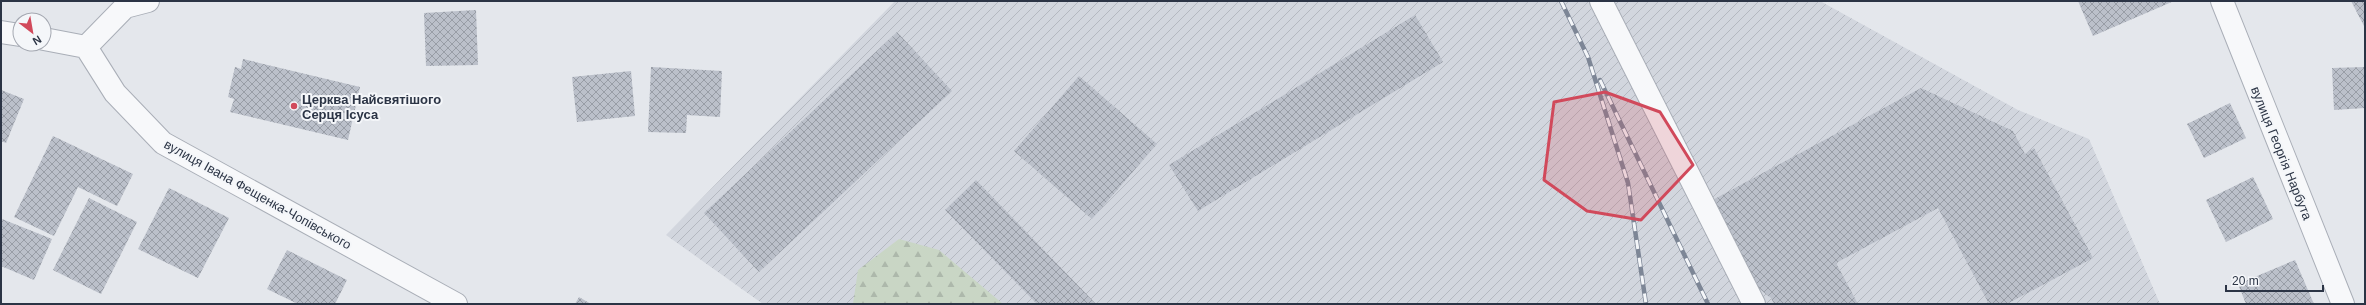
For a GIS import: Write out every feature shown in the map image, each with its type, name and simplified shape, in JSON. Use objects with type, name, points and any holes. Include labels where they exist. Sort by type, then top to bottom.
[{"type":"street","points":[[52,41],[86,47],[125,8],[148,1]]},
{"type":"street","points":[[1601,1],[1754,304]]},
{"type":"street","name":"вулиця Георгія Нарбута","points":[[2222,1],[2343,304]]},
{"type":"street","points":[[1,32],[12,34]]},
{"type":"street","name":"вулиця Івана Фещенка-Чопівського","points":[[86,47],[115,93],[163,143],[456,304]]},
{"type":"highlighted area","points":[[1605,92],[1660,112],[1693,165],[1641,220],[1587,211],[1544,180],[1554,102]]},
{"type":"shaded area","points":[[895,1],[1820,1],[2018,110],[2089,139],[2160,304],[763,304],[666,235]]},
{"type":"green space","points":[[899,239],[939,250],[1003,304],[853,304],[858,270]]},
{"type":"building","points":[[2078,1],[2174,1],[2093,36]]},
{"type":"building","points":[[2351,1],[2365,1],[2365,28]]},
{"type":"building","points":[[476,10],[478,65],[426,66],[424,13]]},
{"type":"building","points":[[1415,15],[1443,62],[1198,211],[1169,165]]},
{"type":"building","points":[[897,32],[952,91],[759,272],[704,213]]},
{"type":"building","name":"Церква Найсвятішого Серця Ісуса","points":[[243,59],[360,87],[348,140],[230,112],[234,99],[228,97],[235,67],[241,69]]},
{"type":"building","points":[[651,67],[722,71],[720,117],[687,115],[686,133],[648,132]]},
{"type":"building","points":[[2365,67],[2365,108],[2334,110],[2332,68]]},
{"type":"building","points":[[631,71],[635,116],[577,122],[572,77]]},
{"type":"building","points":[[1079,76],[1157,144],[1092,219],[1014,151]]},
{"type":"building","points":[[1921,88],[2013,131],[2025,154],[2034,148],[2093,258],[2007,304],[1989,304],[1938,208],[1836,263],[1858,304],[1774,304],[1771,298],[1753,284],[1709,202]]},
{"type":"building","points":[[1,90],[24,99],[6,143],[1,141]]},
{"type":"building","points":[[2230,103],[2246,138],[2204,158],[2187,124]]},
{"type":"building","points":[[53,136],[133,174],[117,206],[78,187],[54,236],[14,217]]},
{"type":"building","points":[[2253,177],[2273,219],[2226,242],[2206,200]]},
{"type":"building","points":[[976,180],[1096,304],[1037,304],[945,210]]},
{"type":"building","points":[[169,188],[229,218],[198,278],[138,249]]},
{"type":"building","points":[[89,198],[137,222],[101,294],[53,270]]},
{"type":"building","points":[[2,219],[52,239],[34,280],[1,266]]},
{"type":"building","points":[[287,250],[347,280],[335,304],[298,304],[267,289]]},
{"type":"building","points":[[2295,260],[2314,304],[2246,304],[2238,284]]},
{"type":"building","points":[[579,297],[591,304],[575,304]]},
{"type":"railway","points":[[1561,1],[1588,57],[1628,183],[1646,304]]},
{"type":"railway","points":[[1600,80],[1708,304]]},
{"type":"place","name":"Церква Найсвятішого Серця Ісуса","points":[[294,106]]}]
